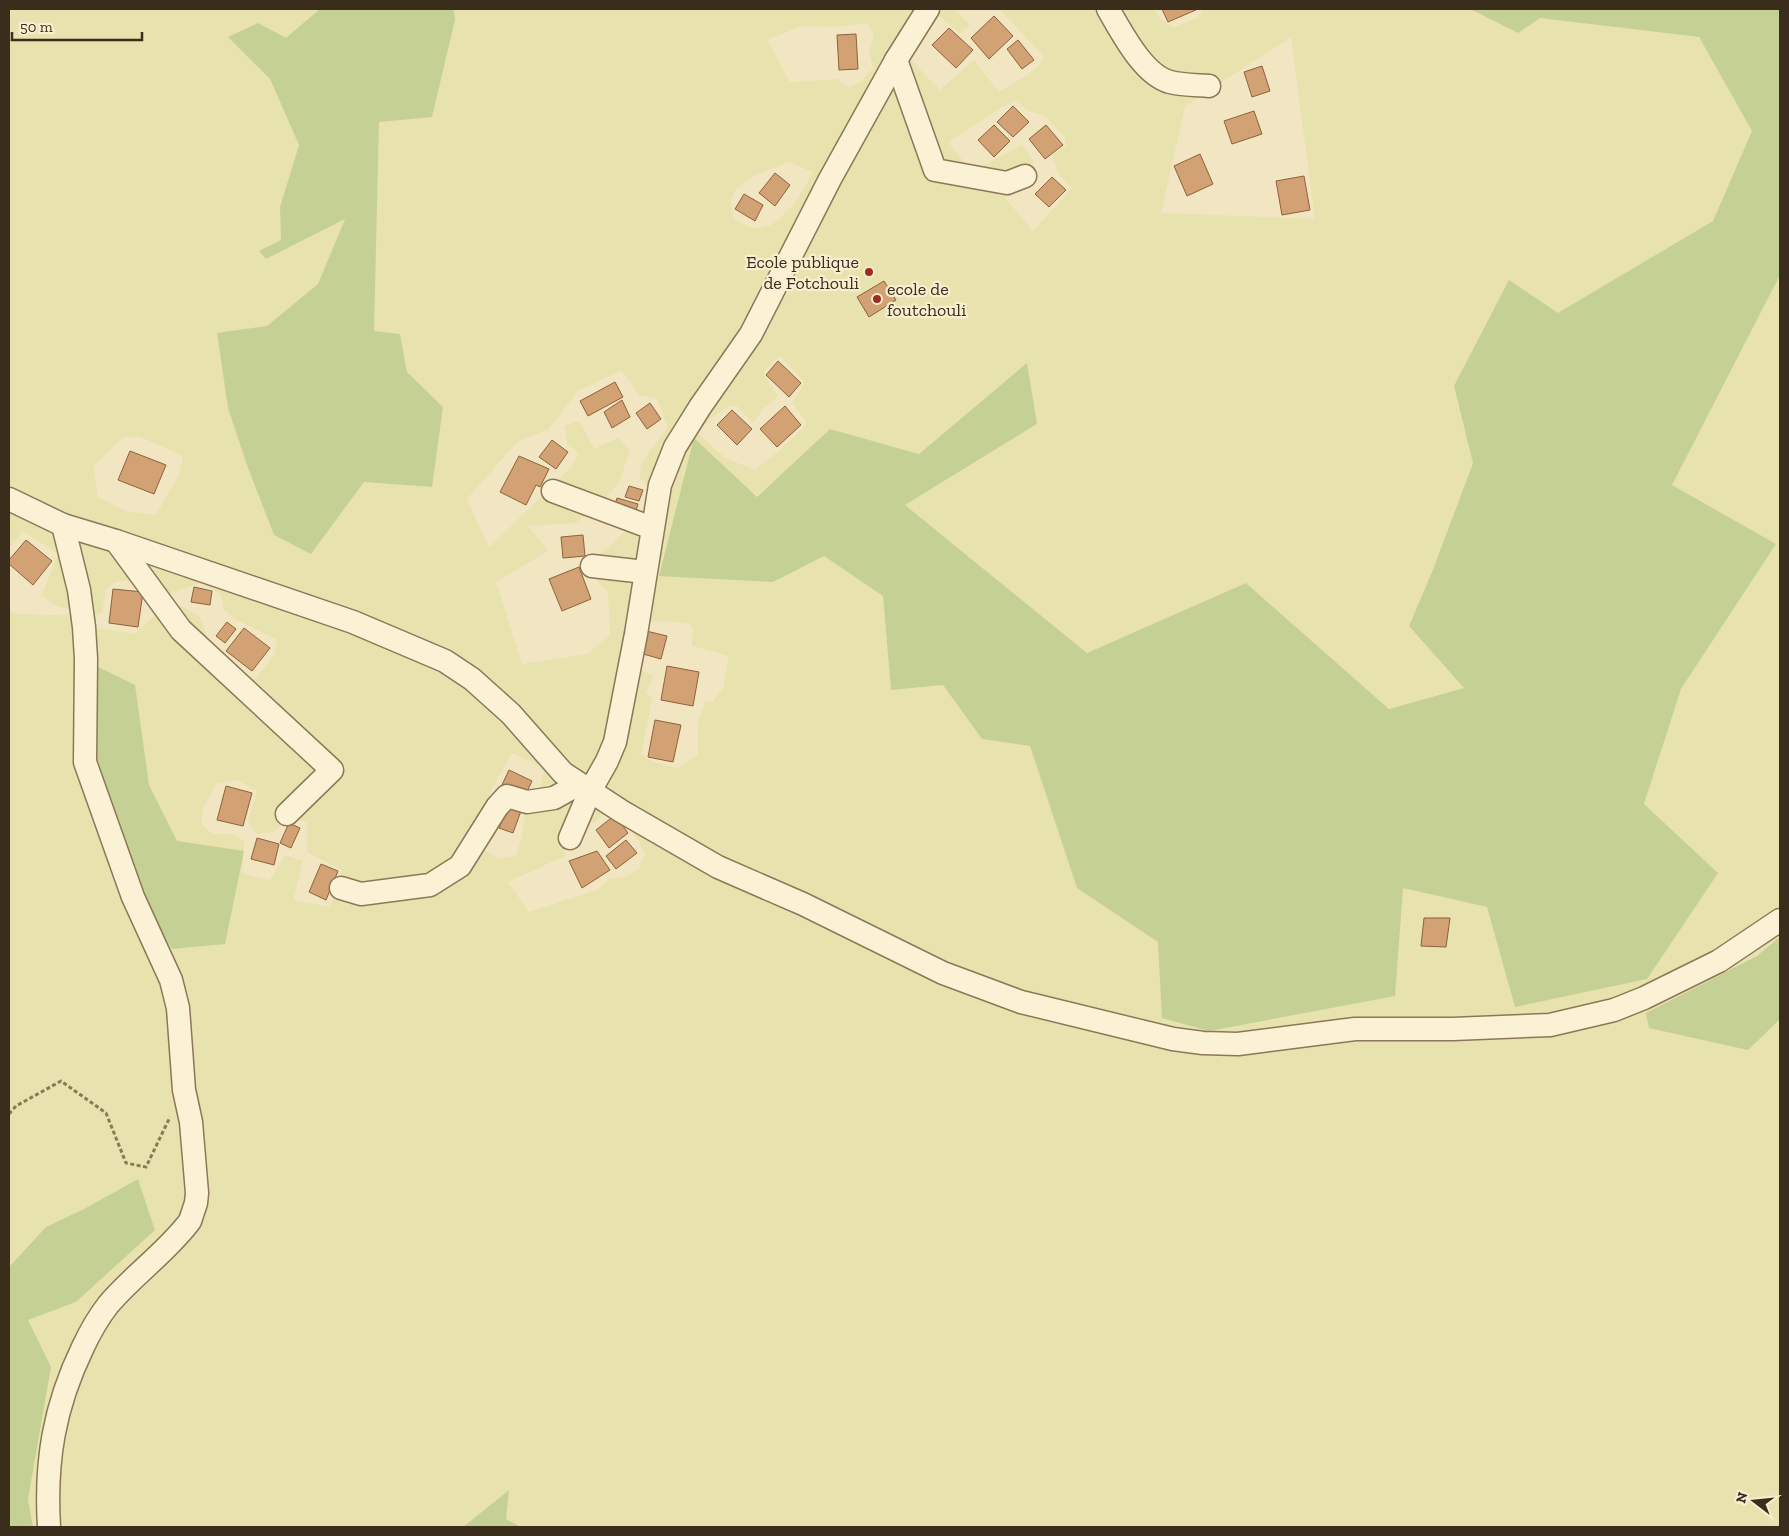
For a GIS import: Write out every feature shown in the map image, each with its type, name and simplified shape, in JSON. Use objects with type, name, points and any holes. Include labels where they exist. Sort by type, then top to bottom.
[{"type":"street","points":[[570,838],[584,788],[607,761],[614,742],[636,634],[660,485],[682,435],[751,334],[830,179],[896,60],[928,9]]},
{"type":"street","points":[[1108,9],[1129,46],[1149,69],[1168,82],[1209,86]]},
{"type":"street","points":[[896,60],[935,170],[1007,182],[1025,176]]},
{"type":"street","points":[[553,491],[652,528]]},
{"type":"street","points":[[9,499],[64,525],[353,622],[445,661],[472,679],[510,714],[563,773],[645,826],[718,867],[803,904],[944,973],[1021,1002],[1061,1010],[1173,1039],[1203,1043],[1238,1044],[1355,1029],[1453,1029],[1550,1025],[1614,1010],[1644,998],[1719,961],[1780,920]]},
{"type":"street","points":[[49,1527],[47,1478],[51,1443],[65,1391],[78,1358],[93,1326],[108,1305],[186,1227],[193,1214],[197,1194],[190,1122],[184,1090],[178,1008],[171,980],[133,897],[85,762],[86,659],[84,627],[79,590],[64,525]]},
{"type":"street","points":[[116,541],[181,630],[332,770],[287,814]]},
{"type":"street","points":[[592,566],[645,572]]},
{"type":"street","points":[[341,888],[361,894],[430,885],[460,866],[497,807],[507,796],[527,802],[554,798],[584,788]]},
{"type":"path","points":[[9,1114],[16,1106],[61,1081],[106,1112],[126,1163],[146,1167],[184,1090]]},
{"type":"shaded area","points":[[9,9],[320,9],[286,39],[258,23],[229,37],[270,79],[299,145],[280,207],[281,240],[259,251],[266,259],[345,219],[318,284],[267,326],[217,334],[228,408],[248,468],[274,535],[311,554],[364,482],[432,487],[443,407],[407,372],[400,334],[374,331],[379,121],[432,117],[455,20],[454,9],[954,9],[970,25],[960,33],[939,16],[916,38],[908,57],[940,90],[974,60],[999,92],[1029,74],[1041,63],[1043,55],[1001,9],[1154,9],[1161,20],[1174,27],[1197,18],[1203,9],[1470,9],[1518,33],[1540,18],[1699,37],[1752,131],[1713,221],[1558,314],[1454,386],[1473,462],[1432,572],[1409,626],[1464,688],[1389,709],[1246,583],[1087,653],[905,505],[1037,425],[1027,363],[919,454],[830,429],[756,497],[694,439],[659,575],[773,582],[824,556],[883,596],[891,690],[943,685],[982,739],[1030,746],[1077,888],[1158,942],[1403,888],[1487,907],[1516,1007],[1718,873],[1644,804],[1681,689],[1776,544],[1672,485],[1780,275],[1780,1527],[521,1527],[506,1519],[509,1490],[463,1527],[33,1527],[28,1499],[51,1367],[28,1320],[76,1302],[155,1230],[138,1179],[84,1209],[46,1227],[9,1267],[9,611],[17,614],[80,616],[95,628],[135,634],[164,607],[180,605],[200,617],[208,641],[233,671],[255,680],[274,655],[278,640],[237,620],[224,610],[221,594],[200,583],[163,596],[126,580],[113,583],[106,589],[102,613],[94,616],[54,605],[42,595],[58,554],[23,531],[9,549]],"holes":[[[867,23],[874,36],[869,53],[873,68],[863,80],[850,88],[838,79],[790,82],[767,40],[802,26],[834,27]],[[1291,37],[1315,219],[1161,213],[1185,106]],[[1017,100],[1028,111],[1044,115],[1065,138],[1066,146],[1053,154],[1054,162],[1061,177],[1072,188],[1033,231],[1005,198],[1035,174],[1032,167],[1033,161],[1022,145],[972,172],[948,142],[1002,107]],[[789,162],[813,172],[794,205],[780,219],[771,225],[754,229],[734,220],[730,202],[737,188],[755,175]],[[884,281],[896,300],[869,316],[858,297]],[[781,357],[803,380],[804,384],[792,403],[806,421],[806,425],[778,452],[755,470],[725,458],[698,433],[711,418],[729,406],[737,406],[753,423],[762,410],[778,396],[763,373],[774,360]],[[622,370],[640,396],[657,398],[668,427],[641,463],[640,479],[653,489],[648,521],[625,532],[596,558],[587,569],[608,593],[610,634],[588,654],[522,664],[496,582],[548,551],[528,526],[575,523],[600,506],[620,480],[630,450],[619,438],[594,449],[579,421],[564,426],[567,443],[579,453],[572,466],[489,548],[467,499],[518,441],[548,430],[578,391]],[[139,436],[183,456],[180,472],[156,515],[125,511],[98,497],[93,466],[123,438]],[[643,620],[688,623],[693,630],[692,646],[729,656],[723,688],[713,702],[705,701],[698,723],[698,755],[678,768],[656,763],[641,755],[652,699],[646,693],[653,675],[624,663]],[[512,753],[545,768],[539,792],[526,813],[516,856],[499,859],[476,844],[492,788]],[[237,780],[257,791],[248,821],[257,834],[273,832],[292,817],[307,823],[307,852],[342,870],[330,907],[293,900],[303,861],[285,855],[270,880],[242,873],[244,842],[235,834],[213,834],[201,824],[203,808],[216,784]],[[608,811],[619,815],[638,840],[645,854],[639,869],[625,877],[609,879],[597,890],[529,912],[508,882],[565,856],[561,829],[595,822]]]},
{"type":"green space","points":[[320,9],[454,9],[455,20],[432,117],[379,122],[374,331],[400,334],[407,372],[443,407],[432,487],[364,482],[311,554],[274,535],[248,468],[228,408],[217,333],[267,326],[318,284],[345,219],[266,259],[259,251],[281,240],[280,207],[299,145],[270,79],[228,37],[258,23],[286,38]]},
{"type":"green space","points":[[1470,9],[1780,9],[1780,275],[1672,485],[1776,544],[1681,689],[1644,804],[1718,873],[1647,979],[1515,1007],[1487,907],[1403,888],[1395,996],[1209,1031],[1162,1018],[1158,942],[1077,888],[1030,746],[982,739],[943,685],[891,690],[883,596],[824,556],[773,582],[659,576],[694,438],[757,497],[830,429],[919,454],[1027,363],[1037,424],[905,505],[1087,653],[1246,583],[1389,709],[1464,688],[1409,626],[1432,572],[1473,463],[1454,386],[1509,280],[1558,313],[1713,221],[1752,131],[1699,37],[1540,18],[1518,33]]},
{"type":"green space","points":[[96,666],[135,685],[149,785],[177,841],[244,851],[225,944],[172,949],[142,901],[93,746]]},
{"type":"green space","points":[[1780,937],[1780,1022],[1778,1021],[1748,1050],[1649,1028],[1646,1013],[1757,956]]},
{"type":"green space","points":[[138,1179],[155,1230],[76,1302],[28,1320],[51,1367],[28,1499],[33,1527],[9,1527],[9,1267],[46,1227],[84,1209]]},
{"type":"green space","points":[[509,1490],[506,1519],[521,1527],[463,1527]]},
{"type":"building","points":[[1162,9],[1198,9],[1168,22]]},
{"type":"building","points":[[994,16],[1013,36],[989,59],[971,38]]},
{"type":"building","points":[[949,28],[973,50],[956,68],[932,45]]},
{"type":"building","points":[[856,34],[858,69],[839,70],[837,35]]},
{"type":"building","points":[[1018,40],[1034,60],[1022,69],[1007,49]]},
{"type":"building","points":[[1262,66],[1270,91],[1252,97],[1244,72]]},
{"type":"building","points":[[1013,106],[1029,122],[1013,137],[997,122]]},
{"type":"building","points":[[1254,111],[1262,134],[1232,144],[1224,121]]},
{"type":"building","points":[[994,125],[1010,141],[994,157],[978,140]]},
{"type":"building","points":[[1046,125],[1063,145],[1045,159],[1029,139]]},
{"type":"building","points":[[1200,154],[1213,184],[1187,196],[1174,166]]},
{"type":"building","points":[[775,173],[790,185],[775,206],[759,193]]},
{"type":"building","points":[[1304,176],[1310,210],[1282,215],[1276,181]]},
{"type":"building","points":[[1052,177],[1066,190],[1049,207],[1035,194]]},
{"type":"building","points":[[744,194],[763,205],[755,221],[735,209]]},
{"type":"building","name":"ecole de foutchouli","points":[[884,281],[896,300],[869,317],[857,297]]},
{"type":"building","points":[[778,361],[801,383],[789,397],[766,375]]},
{"type":"building","points":[[615,382],[623,397],[588,416],[580,401]]},
{"type":"building","points":[[622,400],[630,417],[612,428],[604,412]]},
{"type":"building","points":[[650,403],[661,419],[647,429],[636,413]]},
{"type":"building","points":[[785,406],[801,425],[777,447],[760,429]]},
{"type":"building","points":[[732,410],[752,429],[737,445],[717,425]]},
{"type":"building","points":[[552,440],[568,452],[556,469],[539,457]]},
{"type":"building","points":[[130,451],[166,465],[154,494],[118,480]]},
{"type":"building","points":[[519,456],[549,469],[540,487],[536,485],[526,505],[500,492]]},
{"type":"building","points":[[629,486],[643,490],[639,501],[625,497]]},
{"type":"building","points":[[617,498],[638,504],[635,514],[614,507]]},
{"type":"building","points":[[583,535],[585,556],[563,558],[561,537]]},
{"type":"building","points":[[26,540],[52,561],[33,585],[9,564],[9,560]]},
{"type":"building","points":[[579,567],[591,599],[562,611],[549,579]]},
{"type":"building","points":[[194,587],[212,591],[210,605],[191,602]]},
{"type":"building","points":[[113,589],[143,592],[138,627],[109,623]]},
{"type":"building","points":[[227,622],[236,629],[225,643],[216,636]]},
{"type":"building","points":[[244,628],[270,648],[252,671],[226,651]]},
{"type":"building","points":[[642,630],[667,636],[661,659],[636,652]]},
{"type":"building","points":[[667,666],[699,672],[693,706],[661,700]]},
{"type":"building","points":[[655,720],[681,725],[673,762],[648,757]]},
{"type":"building","points":[[509,770],[532,781],[524,798],[501,787]]},
{"type":"building","points":[[226,786],[252,793],[243,826],[217,820]]},
{"type":"building","points":[[508,806],[521,811],[513,833],[499,828]]},
{"type":"building","points":[[615,815],[628,833],[609,848],[596,830]]},
{"type":"building","points":[[289,823],[300,828],[291,848],[280,843]]},
{"type":"building","points":[[257,838],[279,844],[274,865],[251,859]]},
{"type":"building","points":[[626,840],[637,853],[616,869],[606,856]]},
{"type":"building","points":[[597,851],[610,870],[582,888],[569,861]]},
{"type":"building","points":[[321,864],[338,871],[326,900],[309,892]]},
{"type":"building","points":[[1424,918],[1450,918],[1446,947],[1421,946]]},
{"type":"place","name":"Ecole publique de Fotchouli","points":[[869,272]]},
{"type":"place","name":"ecole de foutchouli","points":[[877,299]]}]
